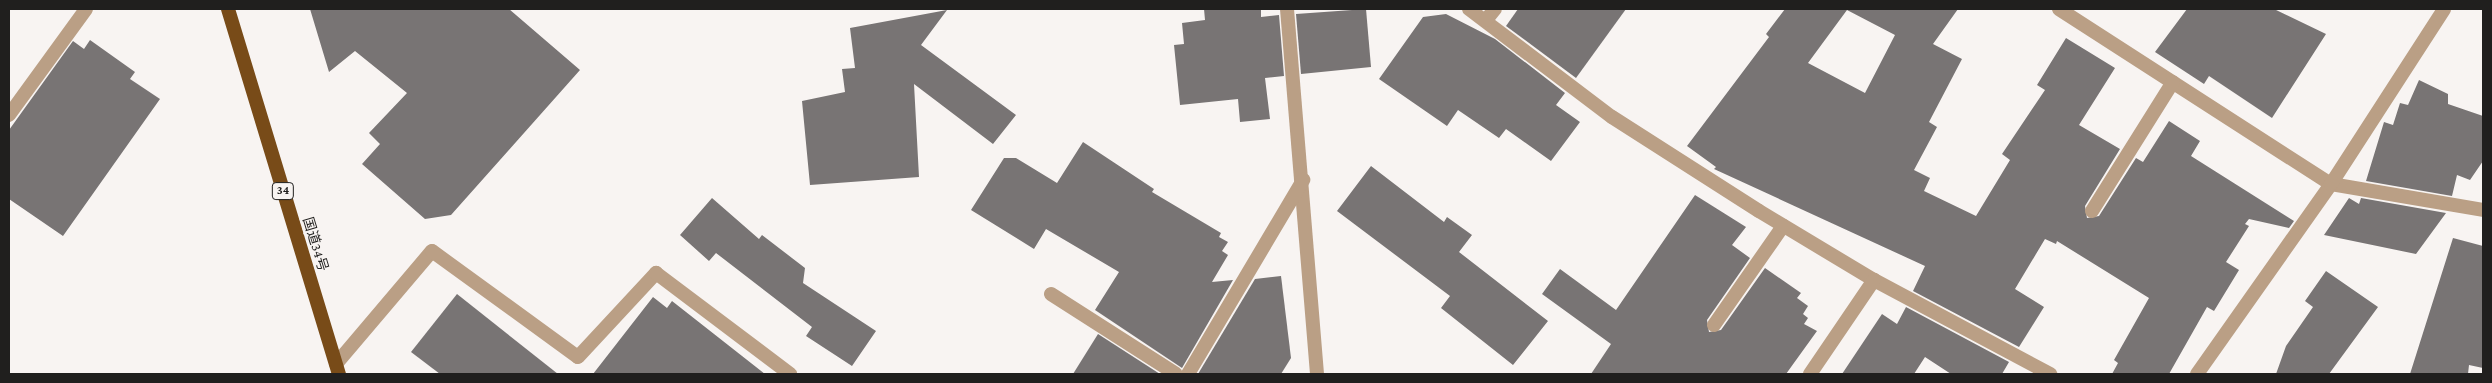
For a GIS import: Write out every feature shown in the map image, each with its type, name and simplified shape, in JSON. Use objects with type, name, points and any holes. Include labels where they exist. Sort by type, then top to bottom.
[{"type":"highway","name":"国道34号","points":[[228,9],[337,369]]},
{"type":"street","points":[[9,115],[86,9]]},
{"type":"street","points":[[1287,9],[1303,180],[1317,374]]},
{"type":"street","points":[[1469,9],[1490,14],[1612,116],[1783,226],[1874,280],[2050,374]]},
{"type":"street","points":[[2059,9],[2331,184],[2483,210]]},
{"type":"street","points":[[2197,374],[2331,184],[2444,9]]},
{"type":"street","points":[[2092,211],[2173,82]]},
{"type":"street","points":[[1188,374],[1303,180]]},
{"type":"street","points":[[1714,326],[1783,226]]},
{"type":"street","points":[[337,369],[432,251],[578,357],[656,274],[790,374]]},
{"type":"street","points":[[1810,374],[1874,280]]},
{"type":"street","points":[[1052,294],[1176,374]]},
{"type":"building","points":[[310,9],[509,9],[580,70],[451,215],[425,219],[362,164],[380,144],[369,133],[407,93],[355,51],[329,72]]},
{"type":"building","points":[[1204,9],[1261,9],[1261,17],[1279,15],[1284,76],[1265,78],[1270,119],[1240,122],[1238,99],[1180,105],[1174,45],[1184,44],[1182,23],[1205,20]]},
{"type":"building","points":[[1366,9],[1371,67],[1301,74],[1296,14]]},
{"type":"building","points":[[1518,9],[1626,9],[1576,78],[1506,26]]},
{"type":"building","points":[[1785,9],[1958,9],[1933,44],[1962,59],[1929,122],[1937,127],[1914,170],[1930,178],[1924,191],[1976,216],[2010,160],[2002,154],[2045,90],[2037,85],[2066,38],[2115,68],[2079,125],[2120,149],[2085,206],[2087,218],[2099,216],[2136,158],[2143,162],[2169,121],[2200,141],[2191,156],[2294,221],[2289,228],[2249,219],[2245,224],[2249,226],[2226,262],[2239,270],[2214,311],[2207,307],[2169,374],[2112,374],[2118,363],[2114,360],[2149,298],[2057,241],[2056,244],[2045,239],[2015,289],[2044,307],[2019,347],[1913,291],[1925,266],[1714,169],[1716,167],[1687,146],[1769,37],[1766,34]],"holes":[[[1847,10],[1895,35],[1865,93],[1808,63]]]},
{"type":"building","points":[[2187,9],[2274,9],[2326,34],[2272,118],[2209,76],[2204,84],[2155,52]]},
{"type":"building","points":[[947,10],[921,45],[1016,115],[993,144],[914,84],[919,177],[810,185],[802,101],[845,92],[842,69],[855,68],[850,28]]},
{"type":"building","points":[[1446,14],[1495,39],[1565,93],[1556,105],[1580,122],[1551,161],[1506,129],[1499,138],[1458,110],[1447,126],[1379,79],[1423,17]]},
{"type":"building","points":[[90,40],[135,72],[130,79],[160,99],[63,236],[9,199],[9,130],[73,41],[84,49]]},
{"type":"building","points":[[2419,80],[2448,94],[2448,104],[2483,116],[2483,161],[2470,180],[2457,175],[2452,196],[2366,181],[2384,122],[2393,125],[2400,103],[2408,105]]},
{"type":"building","points":[[1083,142],[1154,189],[1152,192],[1221,233],[1219,237],[1228,242],[1222,251],[1228,255],[1212,282],[1233,280],[1182,368],[1095,310],[1119,272],[1046,229],[1034,249],[971,210],[1004,158],[1016,158],[1057,183]]},
{"type":"building","points":[[1371,166],[1444,222],[1447,217],[1472,235],[1459,252],[1548,321],[1513,365],[1441,308],[1450,296],[1337,211]]},
{"type":"building","points":[[1695,195],[1746,227],[1732,245],[1750,258],[1707,320],[1709,332],[1721,330],[1765,268],[1801,293],[1797,298],[1808,306],[1803,314],[1808,318],[1804,324],[1817,331],[1786,374],[1591,374],[1611,344],[1542,294],[1560,269],[1616,310]]},
{"type":"building","points":[[712,198],[759,239],[762,235],[805,268],[803,283],[876,331],[852,366],[806,336],[812,327],[716,253],[709,261],[680,235]]},
{"type":"building","points":[[2349,198],[2359,204],[2361,198],[2446,213],[2416,254],[2324,235]]},
{"type":"building","points":[[2453,238],[2483,246],[2483,368],[2469,365],[2468,374],[2410,374]]},
{"type":"building","points":[[2326,271],[2378,307],[2329,374],[2276,374],[2286,346],[2313,307],[2305,301]]},
{"type":"building","points":[[1281,276],[1291,358],[1281,374],[1198,374],[1255,279]]},
{"type":"building","points":[[457,294],[558,374],[440,374],[411,352]]},
{"type":"building","points":[[653,297],[667,308],[672,301],[765,374],[593,374]]},
{"type":"building","points":[[1906,307],[2009,362],[2002,374],[1951,374],[1925,357],[1914,374],[1842,374],[1882,314],[1897,324]]},
{"type":"building","points":[[1098,334],[1160,374],[1073,374]]}]
